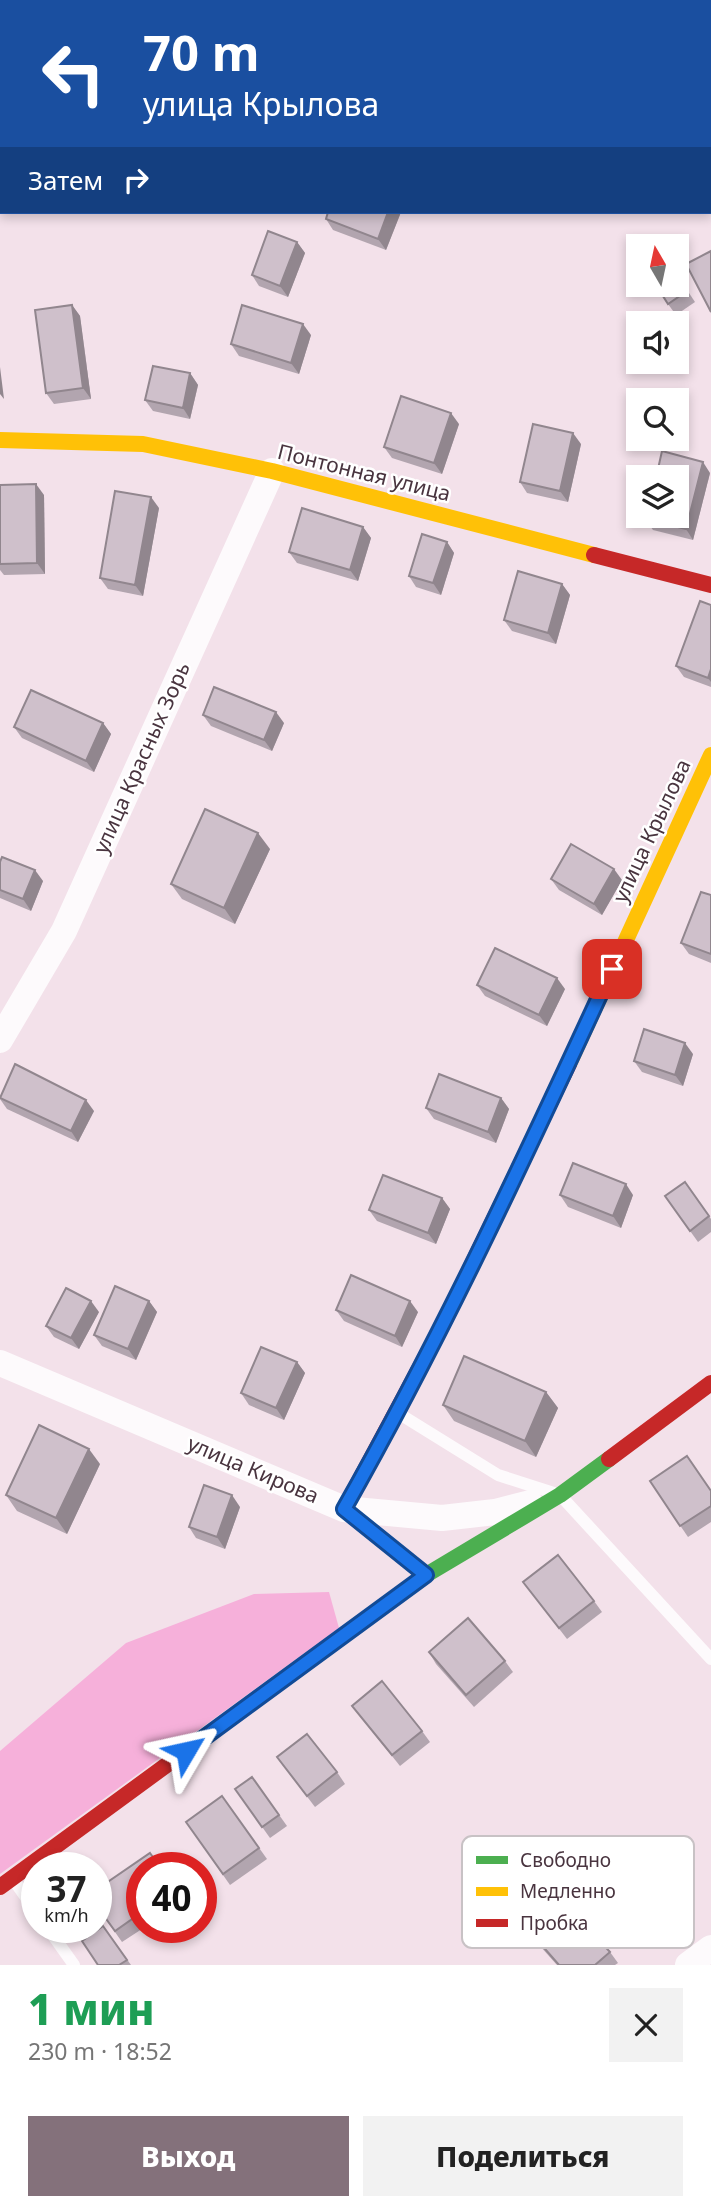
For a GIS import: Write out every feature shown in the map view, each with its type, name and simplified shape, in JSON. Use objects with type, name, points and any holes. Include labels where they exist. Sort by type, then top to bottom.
[{"type":"street","name":"Понтонная улица","points":[[0,440],[143,444],[272,471],[711,585]]},
{"type":"street","name":"улица Красных Зорь","points":[[0,1040],[64,931],[272,471]]},
{"type":"street","name":"улица Крылова","points":[[344,1509],[398,1413],[546,1112],[711,755]]},
{"type":"street","name":"улица Кирова","points":[[0,1363],[344,1509],[442,1518],[495,1512],[560,1495]]},
{"type":"street","points":[[6,1883],[426,1575],[560,1495],[711,1382]]},
{"type":"street","points":[[344,1509],[426,1575]]},
{"type":"street","points":[[688,1965],[711,1948]]},
{"type":"lane","points":[[398,1413],[498,1475],[560,1495],[711,1659]]},
{"type":"lane","points":[[6,1883],[21,1898]]},
{"type":"lane","points":[[58,1943],[74,1965]]},
{"type":"shaded area","points":[[329,1592],[339,1628],[30,1852],[21,1852],[21,1859],[0,1874],[0,1751],[126,1643],[254,1594]]},
{"type":"building","points":[[327,214],[387,214],[378,239],[326,219]]},
{"type":"building","points":[[268,231],[297,242],[280,286],[252,275]]},
{"type":"building","points":[[711,251],[711,312],[690,272],[690,262]]},
{"type":"building","points":[[664,298],[677,298],[668,304]]},
{"type":"building","points":[[72,305],[83,388],[46,393],[35,310]]},
{"type":"building","points":[[242,305],[303,324],[291,363],[231,344]]},
{"type":"building","points":[[153,366],[190,373],[183,408],[145,400]]},
{"type":"building","points":[[401,396],[451,413],[434,463],[384,447]]},
{"type":"building","points":[[533,424],[573,433],[560,491],[520,482]]},
{"type":"building","points":[[662,451],[703,462],[689,517],[689,465],[659,465]]},
{"type":"building","points":[[36,484],[37,563],[0,564],[0,485]]},
{"type":"building","points":[[115,491],[151,497],[135,585],[100,578]]},
{"type":"building","points":[[302,508],[363,527],[350,570],[289,552]]},
{"type":"building","points":[[422,534],[447,542],[433,583],[409,576]]},
{"type":"building","points":[[518,571],[562,584],[548,633],[504,620]]},
{"type":"building","points":[[700,601],[711,605],[711,669],[708,678],[676,666]]},
{"type":"building","points":[[214,687],[276,712],[264,740],[203,715]]},
{"type":"building","points":[[31,690],[103,723],[86,761],[14,727]]},
{"type":"building","points":[[205,809],[258,833],[224,908],[171,884]]},
{"type":"building","points":[[571,844],[614,869],[594,904],[551,879]]},
{"type":"building","points":[[2,857],[35,870],[23,899],[0,890]]},
{"type":"building","points":[[701,892],[711,895],[711,954],[681,943]]},
{"type":"building","points":[[495,948],[557,978],[539,1015],[477,985]]},
{"type":"building","points":[[644,1029],[685,1043],[675,1075],[634,1061]]},
{"type":"building","points":[[15,1064],[86,1100],[71,1131],[0,1098]]},
{"type":"building","points":[[439,1074],[501,1098],[488,1132],[426,1108]]},
{"type":"building","points":[[573,1163],[626,1184],[613,1216],[560,1195]]},
{"type":"building","points":[[383,1175],[442,1198],[428,1233],[369,1210]]},
{"type":"building","points":[[685,1182],[709,1216],[690,1231],[665,1196]]},
{"type":"building","points":[[351,1275],[410,1301],[395,1336],[336,1310]]},
{"type":"building","points":[[115,1286],[149,1301],[128,1349],[94,1335]]},
{"type":"building","points":[[66,1288],[91,1301],[71,1338],[46,1326]]},
{"type":"building","points":[[261,1347],[297,1362],[276,1408],[241,1393]]},
{"type":"building","points":[[464,1356],[546,1392],[525,1441],[443,1405]]},
{"type":"building","points":[[39,1425],[89,1449],[56,1518],[6,1495]]},
{"type":"building","points":[[687,1456],[711,1491],[711,1506],[680,1526],[650,1481]]},
{"type":"building","points":[[204,1485],[232,1495],[217,1537],[189,1527]]},
{"type":"building","points":[[558,1555],[594,1601],[559,1628],[523,1582]]},
{"type":"building","points":[[468,1618],[505,1661],[466,1695],[429,1652]]},
{"type":"building","points":[[382,1681],[422,1731],[392,1755],[352,1706]]},
{"type":"building","points":[[307,1734],[337,1772],[307,1796],[277,1757]]},
{"type":"building","points":[[252,1777],[279,1815],[262,1827],[235,1789]]},
{"type":"building","points":[[222,1796],[259,1848],[223,1874],[217,1866],[217,1852],[207,1852],[186,1822]]},
{"type":"building","points":[[126,1869],[126,1923],[115,1931],[112,1927],[112,1879]]},
{"type":"building","points":[[112,1939],[127,1960],[119,1965],[98,1965],[83,1943],[112,1943]]},
{"type":"building","points":[[544,1948],[606,1948],[610,1952],[595,1965],[559,1965]]},
{"type":"traffic: fast","points":[[340,1638],[426,1575],[560,1495],[609,1459]]},
{"type":"traffic: slow","points":[[0,440],[143,444],[272,471],[594,555]]},
{"type":"traffic: slow","points":[[569,1064],[711,755]]},
{"type":"traffic: jam","points":[[594,555],[711,585]]},
{"type":"traffic: jam","points":[[426,1575],[344,1509],[443,1324],[569,1064]]},
{"type":"traffic: jam","points":[[609,1459],[711,1383]]},
{"type":"traffic: jam","points":[[0,1887],[340,1638]]},
{"type":"route","points":[[186,1751],[426,1575],[344,1509],[398,1413],[546,1112],[612,969]]}]
